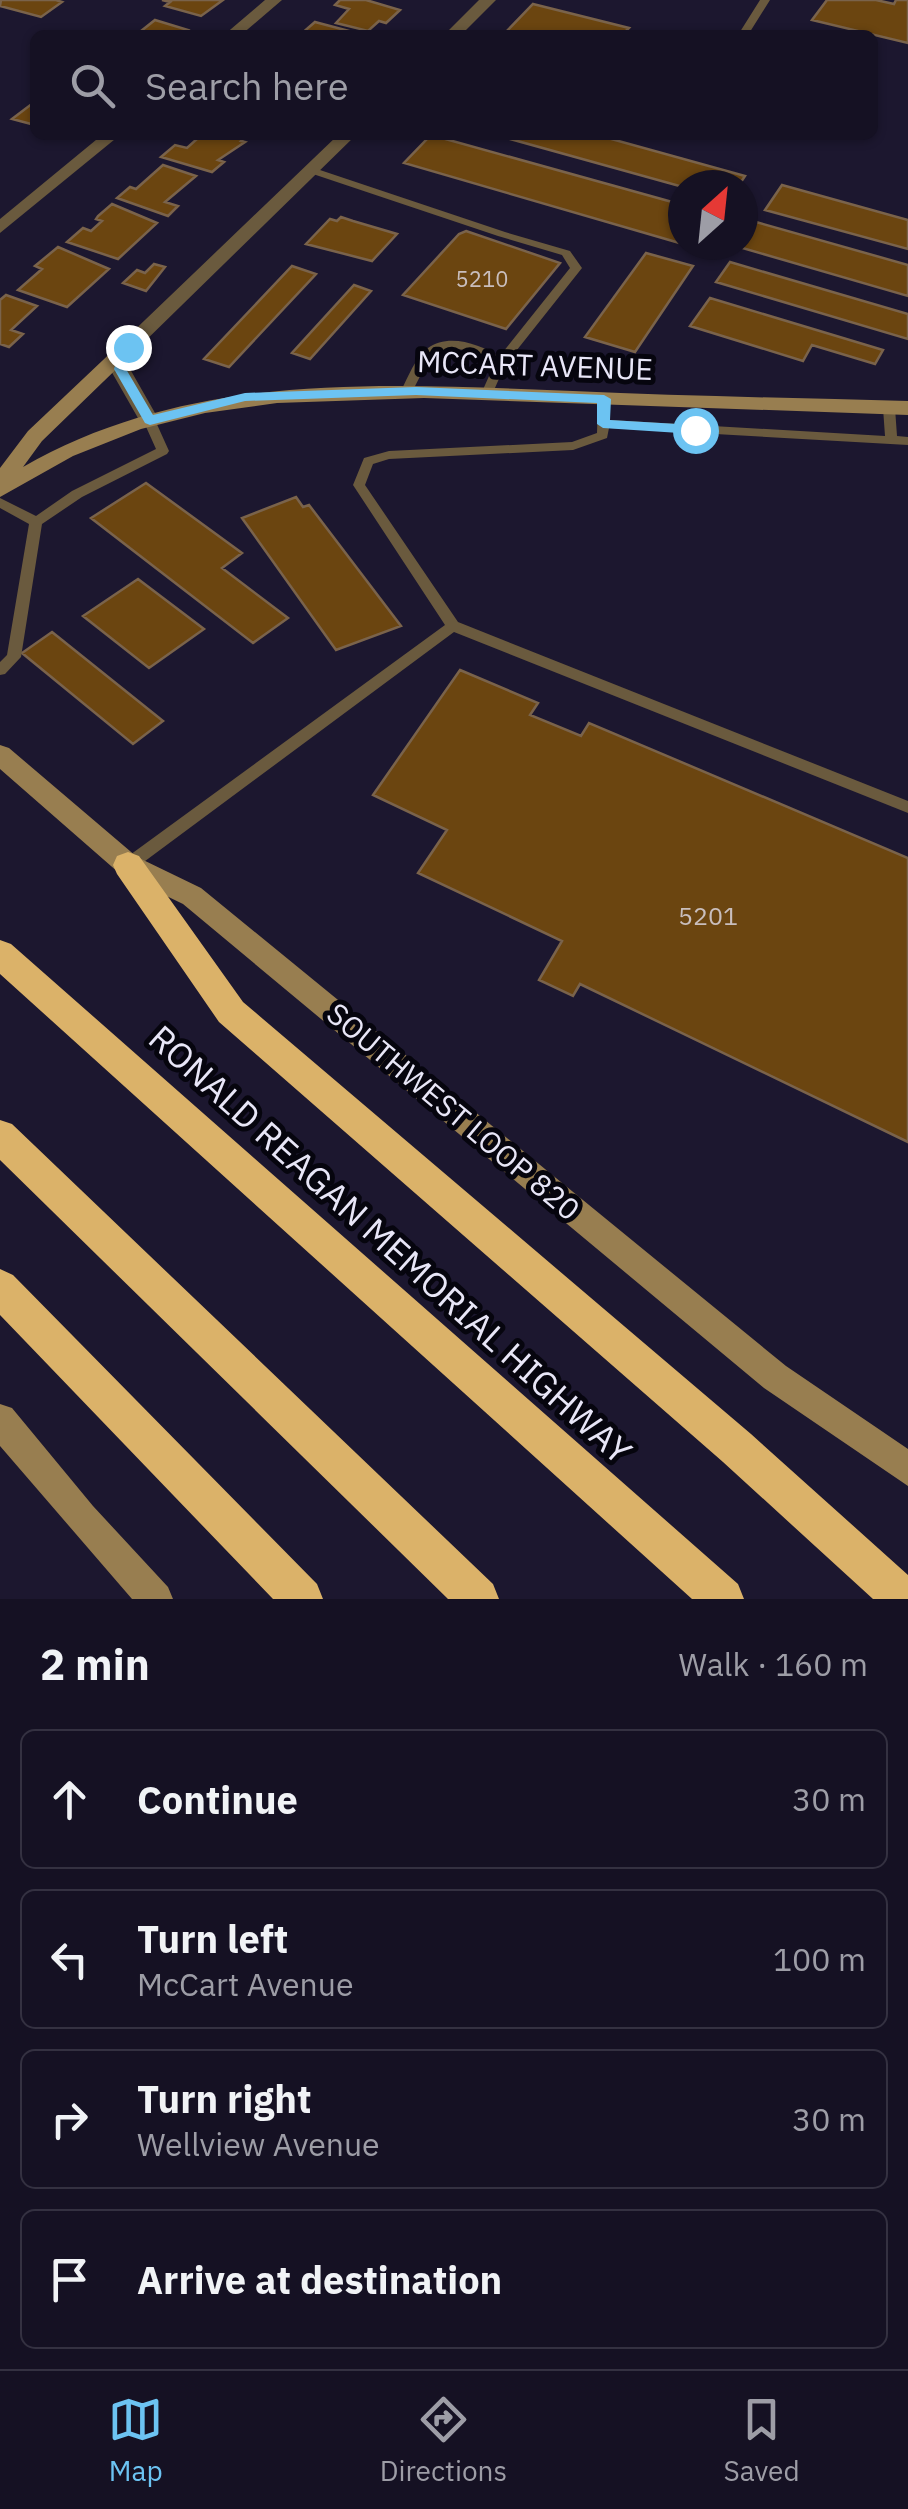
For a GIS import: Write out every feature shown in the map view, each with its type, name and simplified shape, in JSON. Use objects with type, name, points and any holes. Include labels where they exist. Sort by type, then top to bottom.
[{"type":"highway","points":[[128,864],[231,1012],[737,1448],[904,1599]]},
{"type":"highway","name":"RONALD REAGAN MEMORIAL HIGHWAY","points":[[0,954],[723,1599]]},
{"type":"highway","points":[[0,1136],[478,1599]]},
{"type":"highway","points":[[0,1288],[302,1599]]},
{"type":"main road","points":[[0,487],[35,436],[128,347]]},
{"type":"main road","name":"MCCART AVENUE","points":[[0,487],[92,438],[245,397],[407,391],[898,408]]},
{"type":"main road","name":"SOUTHWEST LOOP 820","points":[[0,755],[128,864],[192,896],[775,1378],[908,1469]]},
{"type":"main road","points":[[0,1420],[81,1518],[156,1599]]},
{"type":"street","points":[[238,30],[274,0]]},
{"type":"street","points":[[457,30],[488,0]]},
{"type":"street","points":[[0,228],[106,140]]},
{"type":"street","points":[[150,420],[120,369],[128,347],[343,140]]},
{"type":"lane","points":[[746,30],[765,0]]},
{"type":"lane","points":[[312,170],[420,204],[464,223],[566,253],[576,268],[500,364],[488,394]]},
{"type":"lane","points":[[407,391],[425,356],[438,346],[454,344],[478,350],[500,364]]},
{"type":"lane","points":[[604,399],[603,435],[573,446],[389,455],[368,462],[358,485],[453,626],[908,807]]},
{"type":"lane","points":[[891,440],[898,408]]},
{"type":"lane","points":[[0,670],[14,657],[36,522],[77,494],[163,451],[150,420]]},
{"type":"lane","points":[[603,424],[908,441]]},
{"type":"lane","points":[[0,502],[36,522]]},
{"type":"lane","points":[[128,864],[453,626]]},
{"type":"building","points":[[1,0],[62,2],[41,17],[0,6]]},
{"type":"building","points":[[162,0],[223,0],[201,16],[165,6],[170,2]]},
{"type":"building","points":[[340,0],[366,0],[400,10],[386,23],[379,21],[364,30],[336,23],[349,9],[335,5]]},
{"type":"building","points":[[827,0],[894,4],[896,0],[908,0],[908,43],[878,36],[878,30],[854,30],[812,20]]},
{"type":"building","points":[[533,4],[629,28],[627,30],[508,30]]},
{"type":"building","points":[[155,20],[188,30],[142,30]]},
{"type":"building","points":[[315,22],[345,30],[306,30]]},
{"type":"building","points":[[30,105],[30,124],[12,119]]},
{"type":"building","points":[[196,140],[245,142],[218,160],[224,162],[212,172],[161,157],[175,145],[187,148]]},
{"type":"building","points":[[426,140],[449,140],[668,201],[668,240],[404,163]]},
{"type":"building","points":[[514,140],[615,140],[723,170],[668,170],[668,183]]},
{"type":"building","points":[[163,165],[196,176],[165,202],[178,206],[168,216],[117,198],[130,187],[136,189]]},
{"type":"building","points":[[782,185],[908,220],[908,249],[765,210]]},
{"type":"building","points":[[112,204],[157,223],[118,259],[67,242],[83,228],[91,231],[102,221],[96,219],[98,216]]},
{"type":"building","points":[[341,217],[397,234],[372,261],[306,244],[330,219],[337,221]]},
{"type":"building","points":[[758,223],[908,265],[908,296],[758,253]]},
{"type":"building","points":[[466,231],[560,263],[506,329],[403,295]]},
{"type":"building","points":[[58,247],[109,269],[67,307],[18,290],[42,269],[35,266]]},
{"type":"building","points":[[646,253],[693,266],[635,352],[585,337]]},
{"type":"building","points":[[730,262],[908,314],[908,339],[716,282]]},
{"type":"building","points":[[154,264],[165,267],[146,291],[123,283],[137,270],[145,273]]},
{"type":"building","points":[[292,266],[316,274],[229,367],[204,359]]},
{"type":"building","points":[[354,285],[371,291],[310,359],[292,353]]},
{"type":"building","points":[[6,295],[37,306],[11,330],[23,334],[9,347],[0,344],[0,300]]},
{"type":"building","points":[[710,298],[883,350],[875,364],[812,345],[803,361],[690,326]]},
{"type":"building","points":[[146,483],[242,553],[222,568],[288,618],[253,643],[91,518]]},
{"type":"building","points":[[296,497],[303,507],[309,505],[401,626],[336,650],[242,518]]},
{"type":"building","points":[[138,579],[204,629],[149,668],[83,616]]},
{"type":"building","points":[[52,632],[163,721],[133,744],[22,653]]},
{"type":"building","points":[[460,670],[538,703],[530,715],[581,736],[589,723],[908,858],[908,1142],[580,984],[573,996],[539,980],[562,941],[418,873],[447,830],[373,795]]},
{"type":"route","points":[[128,347],[120,369],[150,420],[245,397],[416,391],[604,399],[603,424],[695,430]]}]
